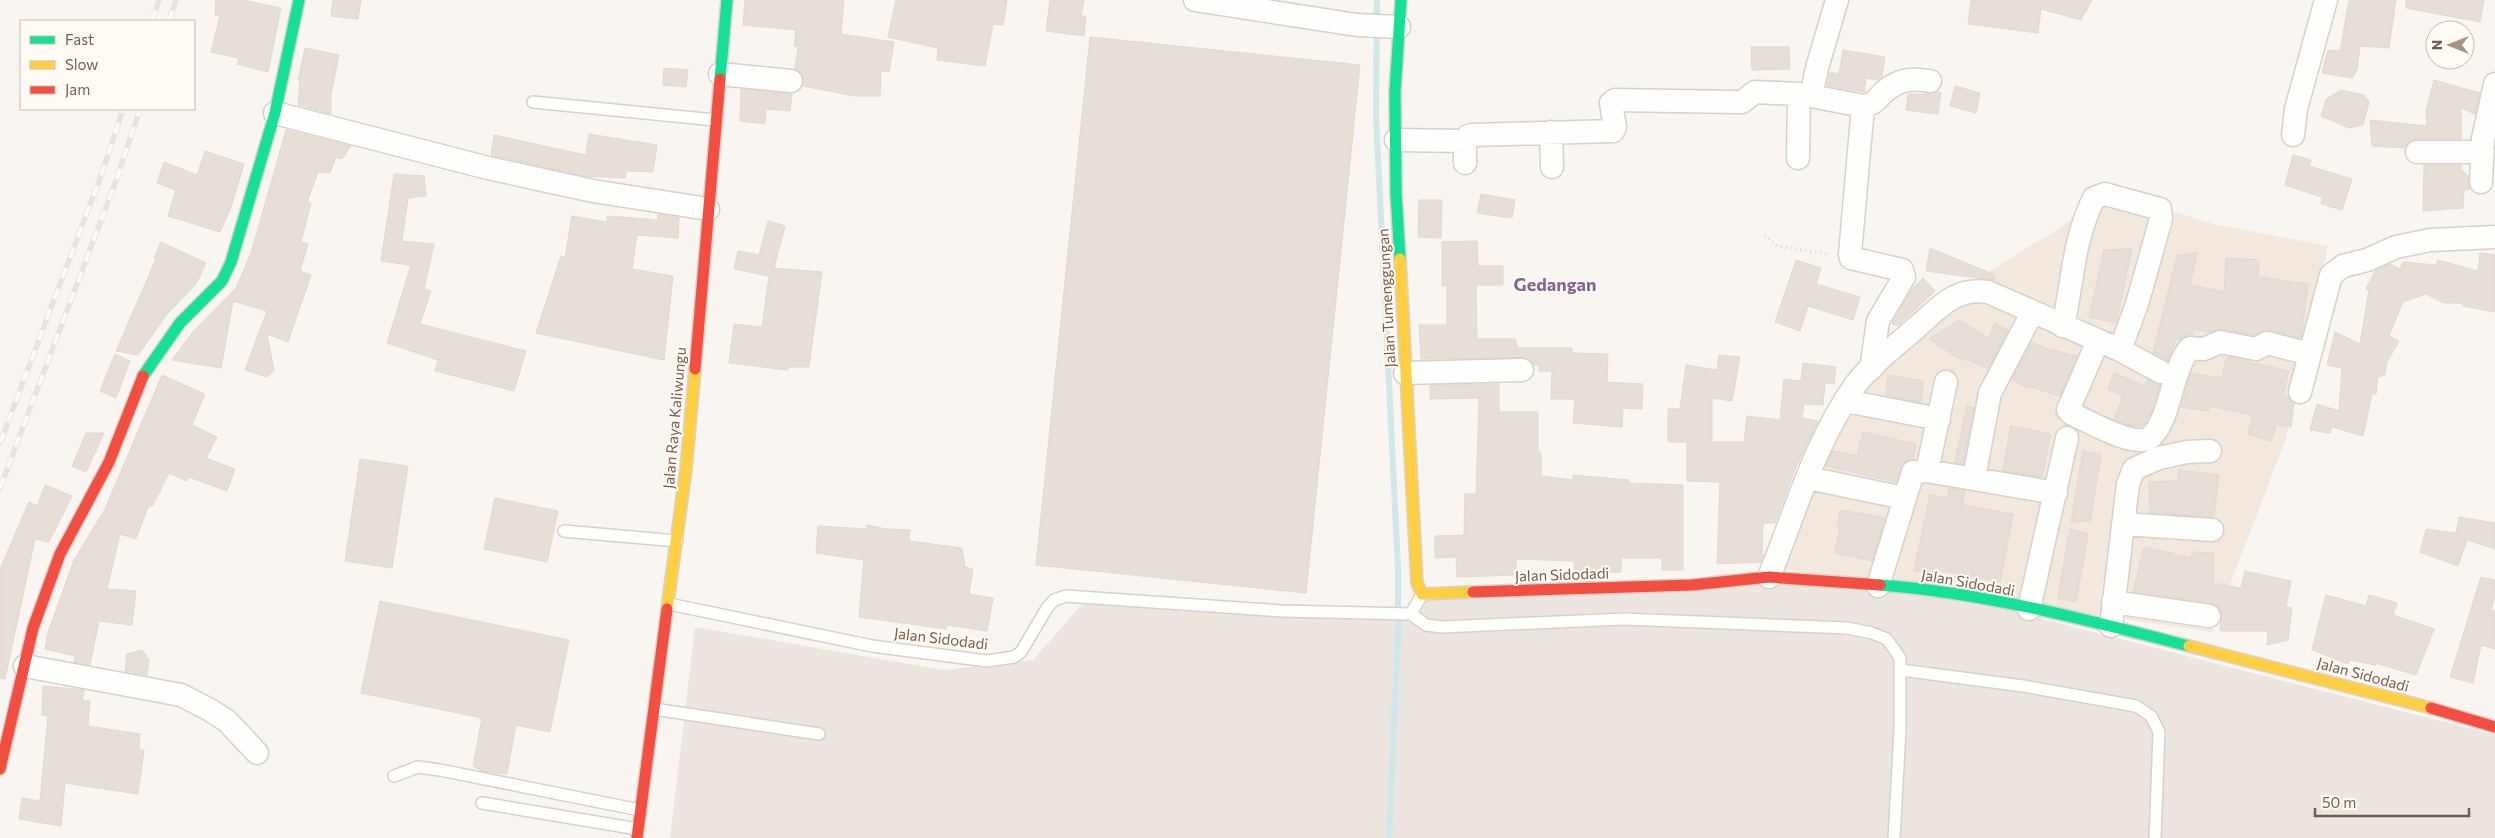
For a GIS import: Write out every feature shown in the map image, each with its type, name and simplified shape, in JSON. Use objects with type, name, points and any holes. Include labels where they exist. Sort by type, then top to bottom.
[{"type":"street","points":[[0,769],[40,606],[60,554],[108,462],[125,425],[141,378],[180,323],[222,281],[226,274],[275,113],[299,0]]},
{"type":"street","name":"Jalan Raya Kaliwungu","points":[[637,833],[686,469],[715,120],[727,0]]},
{"type":"street","points":[[1195,0],[1357,25],[1394,26]]},
{"type":"street","name":"Jalan Tumenggungan","points":[[1401,0],[1394,26],[1396,140],[1405,373],[1417,583],[1422,594]]},
{"type":"street","points":[[1798,158],[1805,95],[1817,68],[1837,0]]},
{"type":"street","points":[[2293,135],[2296,109],[2326,0]]},
{"type":"street","points":[[720,74],[791,81]]},
{"type":"street","points":[[1396,140],[1465,152],[1471,135],[1606,131],[1615,127],[1612,103],[1615,100],[1742,102],[1755,92],[1805,95],[1863,106],[1875,103],[1884,92],[1902,80],[1930,81]]},
{"type":"street","points":[[2481,182],[2483,152],[2491,97],[2495,84]]},
{"type":"street","points":[[1863,106],[1851,258],[1902,270],[1904,273],[1904,277],[1881,313],[1872,363]]},
{"type":"street","points":[[275,113],[488,168],[593,191],[708,209]]},
{"type":"street","points":[[1551,132],[1552,167]]},
{"type":"street","points":[[2417,152],[2483,152]]},
{"type":"street","points":[[2063,326],[2071,292],[2075,251],[2083,221],[2094,198],[2104,194],[2160,209],[2161,219],[2137,304],[2120,350]]},
{"type":"street","points":[[2300,392],[2331,274],[2343,266],[2367,260],[2396,247],[2430,240],[2495,237]]},
{"type":"street","points":[[1770,578],[1824,439],[1857,383],[1872,363],[1959,294],[1972,290],[1988,292],[2032,313],[2120,350],[2161,372]]},
{"type":"street","points":[[1974,478],[1994,384],[2032,313]]},
{"type":"street","points":[[2098,341],[2068,410],[2072,414],[2131,440],[2143,441],[2150,438],[2155,432],[2166,408],[2181,362],[2190,348],[2204,349],[2220,342],[2256,349],[2267,343],[2310,354]]},
{"type":"street","points":[[1405,373],[1522,370]]},
{"type":"street","points":[[1928,471],[1946,382]]},
{"type":"street","points":[[1846,401],[1939,418]]},
{"type":"street","points":[[2028,609],[2056,493],[2067,438]]},
{"type":"street","points":[[2111,626],[2128,484],[2134,469],[2159,458],[2187,452],[2210,451]]},
{"type":"street","points":[[1878,586],[1913,472],[1928,471],[2056,493]]},
{"type":"street","points":[[1808,478],[1904,498]]},
{"type":"street","points":[[2124,524],[2212,530]]},
{"type":"street","name":"Jalan Sidodadi","points":[[1422,594],[1692,585],[1770,578],[1919,588],[2111,626],[2381,694],[2495,727]]},
{"type":"street","points":[[2113,602],[2209,616]]},
{"type":"street","points":[[25,666],[181,695],[210,710],[226,722],[257,753]]},
{"type":"lane","points":[[533,102],[715,120]]},
{"type":"lane","points":[[564,531],[677,540]]},
{"type":"lane","points":[[1422,594],[1408,614],[1426,625],[1442,627],[1624,619],[1848,628],[1872,633],[1887,640],[1900,658],[1901,670],[1894,838]]},
{"type":"lane","name":"Jalan Sidodadi","points":[[669,604],[872,646],[987,661],[1014,658],[1021,652],[1047,608],[1054,600],[1066,596],[1282,611],[1408,614]]},
{"type":"lane","points":[[1901,670],[2024,686],[2136,706],[2151,716],[2159,732],[2155,838]]},
{"type":"lane","points":[[654,709],[819,734]]},
{"type":"lane","points":[[394,776],[418,767],[440,770],[640,810]]},
{"type":"lane","points":[[482,803],[637,833]]},
{"type":"path","points":[[1765,234],[1777,246],[1851,258]]},
{"type":"shaded area","points":[[2108,191],[2213,224],[2328,246],[2286,438],[2212,632],[1775,568],[1858,377],[1948,297],[2058,229]]},
{"type":"shaded area","points":[[1803,581],[1953,596],[2495,735],[2495,838],[670,838],[695,627],[944,670],[1033,660],[1082,604],[1413,619],[1416,588]]},
{"type":"building","points":[[216,0],[243,0],[281,8],[268,72],[237,64],[239,58],[211,52],[220,16],[215,15]]},
{"type":"building","points":[[333,0],[361,0],[358,19],[331,16]]},
{"type":"building","points":[[745,0],[844,0],[841,34],[894,42],[889,72],[881,71],[880,96],[855,96],[803,86],[803,76],[795,69],[798,47],[794,46],[796,30],[743,25]]},
{"type":"building","points":[[896,0],[1007,0],[1003,25],[993,24],[985,66],[937,60],[938,48],[888,37]]},
{"type":"building","points":[[1050,0],[1084,0],[1081,16],[1086,16],[1084,36],[1046,31]]},
{"type":"building","points":[[1971,0],[2092,0],[2081,20],[2041,9],[2038,33],[1968,24]]},
{"type":"building","points":[[2349,0],[2396,0],[2389,48],[2360,46],[2357,70],[2352,78],[2322,73],[2328,50],[2340,51]]},
{"type":"building","points":[[2406,0],[2484,0],[2480,22],[2406,8]]},
{"type":"building","points":[[1090,37],[1360,65],[1306,593],[1036,565]]},
{"type":"building","points":[[1751,47],[1789,47],[1790,69],[1752,70]]},
{"type":"building","points":[[305,48],[339,55],[331,94],[331,114],[298,105],[300,81],[298,81]]},
{"type":"building","points":[[1843,50],[1885,57],[1882,77],[1877,80],[1866,78],[1864,92],[1827,86],[1830,72],[1839,74]]},
{"type":"building","points":[[664,68],[688,70],[686,87],[663,85]]},
{"type":"building","points":[[2434,80],[2480,93],[2475,114],[2461,108],[2461,139],[2417,139],[2410,141],[2405,148],[2372,146],[2370,120],[2427,126],[2426,111]]},
{"type":"building","points":[[1955,86],[1980,93],[1976,113],[1950,106]]},
{"type":"building","points":[[741,89],[792,94],[790,111],[766,109],[765,124],[740,121]]},
{"type":"building","points":[[2341,90],[2364,95],[2369,102],[2363,125],[2349,128],[2321,116],[2326,99]]},
{"type":"building","points":[[1941,92],[1938,114],[1906,110],[1908,94]]},
{"type":"building","points":[[286,130],[351,146],[342,159],[336,157],[330,173],[318,172],[307,202],[311,203],[301,242],[308,244],[300,271],[311,275],[288,342],[267,334],[274,371],[267,377],[245,370],[267,311],[233,301],[221,368],[172,360],[193,332],[236,288],[251,253]]},
{"type":"building","points":[[589,134],[657,145],[653,172],[627,171],[625,178],[584,176],[491,155],[494,135],[586,155]]},
{"type":"building","points":[[205,151],[244,164],[231,207],[220,232],[168,216],[176,190],[157,183],[164,162],[197,175]]},
{"type":"building","points":[[2293,155],[2311,160],[2309,166],[2352,179],[2342,210],[2321,204],[2322,197],[2285,185]]},
{"type":"building","points":[[2424,165],[2461,165],[2461,169],[2468,176],[2470,189],[2464,190],[2463,208],[2423,211]]},
{"type":"building","points":[[394,174],[424,176],[426,196],[408,198],[402,241],[434,244],[424,289],[431,291],[420,324],[526,351],[514,391],[435,371],[438,360],[387,343],[411,265],[381,261]]},
{"type":"building","points":[[1481,194],[1515,200],[1512,218],[1477,213]]},
{"type":"building","points":[[1419,200],[1442,200],[1441,238],[1418,237]]},
{"type":"building","points":[[658,214],[679,218],[678,238],[637,235],[632,269],[673,276],[664,360],[536,333],[561,256],[565,258],[572,216],[607,222],[607,216],[658,220]]},
{"type":"building","points":[[768,221],[785,226],[774,268],[822,272],[809,367],[788,367],[788,370],[729,363],[734,324],[762,327],[769,276],[734,269],[738,251],[759,255]]},
{"type":"building","points":[[1477,241],[1478,266],[1503,266],[1503,285],[1476,285],[1477,339],[1515,339],[1518,348],[1572,348],[1572,353],[1608,354],[1607,382],[1643,384],[1642,409],[1623,408],[1622,427],[1573,423],[1575,399],[1551,399],[1552,371],[1539,371],[1539,365],[1534,365],[1528,358],[1421,359],[1419,325],[1447,325],[1447,286],[1442,286],[1442,242]]},
{"type":"building","points":[[161,242],[206,263],[196,284],[167,314],[138,355],[116,351],[156,259],[154,258]]},
{"type":"building","points":[[1930,248],[1995,275],[1994,280],[1926,271]]},
{"type":"building","points":[[2132,249],[2116,323],[2089,317],[2104,250]]},
{"type":"building","points":[[2197,253],[2190,285],[2224,292],[2226,258],[2259,260],[2258,277],[2308,284],[2301,338],[2270,330],[2254,335],[2222,329],[2211,332],[2193,329],[2192,335],[2176,340],[2168,361],[2153,353],[2177,256]]},
{"type":"building","points":[[2480,253],[2495,255],[2495,312],[2463,306],[2463,303],[2444,303],[2426,294],[2403,302],[2389,336],[2399,341],[2387,362],[2385,375],[2378,377],[2376,394],[2372,394],[2363,436],[2332,427],[2330,433],[2310,430],[2317,404],[2339,411],[2342,368],[2327,365],[2335,332],[2360,344],[2369,290],[2366,289],[2375,271],[2390,264],[2400,269],[2403,262],[2436,265],[2438,260],[2478,271]]},
{"type":"building","points":[[1796,260],[1821,268],[1816,284],[1860,297],[1853,320],[1808,306],[1800,331],[1775,322]]},
{"type":"building","points":[[1923,278],[1935,291],[1899,325],[1894,325],[1892,323],[1912,289]]},
{"type":"building","points":[[1959,320],[1988,338],[1995,323],[2008,330],[1988,369],[1964,358],[1963,361],[1929,339]]},
{"type":"building","points":[[2032,342],[2048,349],[2077,356],[2060,396],[2028,386],[2028,388],[2012,380]]},
{"type":"building","points":[[115,354],[130,361],[116,398],[100,391]]},
{"type":"building","points":[[1719,355],[1740,357],[1732,401],[1712,398],[1712,442],[1744,442],[1747,416],[1780,420],[1784,379],[1801,381],[1803,363],[1836,367],[1834,384],[1825,383],[1823,405],[1804,404],[1802,418],[1818,421],[1796,467],[1775,523],[1763,523],[1762,554],[1764,554],[1761,562],[1717,564],[1720,482],[1687,481],[1687,442],[1668,442],[1668,409],[1680,409],[1686,365],[1717,370]]},
{"type":"building","points":[[2226,357],[2289,371],[2283,395],[2288,396],[2294,403],[2291,427],[2276,424],[2271,441],[2248,434],[2253,415],[2209,406],[2208,411],[2181,407],[2191,373],[2222,378]]},
{"type":"building","points":[[2114,373],[2145,386],[2147,379],[2160,385],[2151,413],[2143,426],[2128,425],[2114,419],[2123,396],[2108,389]]},
{"type":"building","points":[[162,375],[205,394],[192,425],[217,437],[206,458],[235,469],[227,491],[189,477],[186,481],[169,473],[153,505],[148,507],[136,539],[120,534],[107,589],[136,591],[132,625],[99,621],[90,665],[74,662],[75,656],[45,649],[48,632],[74,560],[105,509]]},
{"type":"building","points":[[1888,375],[1923,381],[1921,402],[1886,395]]},
{"type":"building","points":[[1499,384],[1499,412],[1538,412],[1538,452],[1541,452],[1541,476],[1573,480],[1573,475],[1629,480],[1629,483],[1683,485],[1683,570],[1662,570],[1662,558],[1621,558],[1621,572],[1574,573],[1574,561],[1516,559],[1516,575],[1457,577],[1456,557],[1435,558],[1435,536],[1464,535],[1465,494],[1476,494],[1479,398],[1430,399],[1430,385]]},
{"type":"building","points":[[1967,406],[1974,408],[1963,464],[1955,462]]},
{"type":"building","points":[[2011,426],[2051,434],[2042,477],[2003,471]]},
{"type":"building","points":[[1863,432],[1916,444],[1913,459],[1904,462],[1896,482],[1826,466],[1833,451],[1857,456]]},
{"type":"building","points":[[86,433],[104,433],[86,472],[72,466]]},
{"type":"building","points":[[2083,451],[2101,454],[2090,521],[2071,522]]},
{"type":"building","points":[[360,459],[408,466],[392,568],[345,561]]},
{"type":"building","points":[[2179,470],[2219,475],[2214,517],[2150,513],[2149,482],[2177,481]]},
{"type":"building","points":[[45,485],[72,496],[49,542],[35,539],[5,679],[0,678],[0,569],[29,502],[37,506]]},
{"type":"building","points":[[1949,488],[1965,491],[1962,505],[2013,514],[2000,582],[1933,569],[1932,574],[1914,570],[1930,495],[1947,498]]},
{"type":"building","points":[[495,498],[558,511],[547,562],[484,549]]},
{"type":"building","points":[[1840,510],[1885,518],[1872,561],[1835,553],[1840,526],[1837,526]]},
{"type":"building","points":[[2459,517],[2495,523],[2495,549],[2467,540],[2458,566],[2420,552],[2426,529],[2456,533]]},
{"type":"building","points":[[867,525],[886,529],[910,530],[909,541],[962,548],[965,567],[973,569],[969,594],[993,598],[987,631],[947,625],[946,629],[859,617],[864,560],[816,553],[818,526],[867,529]]},
{"type":"building","points":[[2070,529],[2088,534],[2076,602],[2058,598]]},
{"type":"building","points":[[2144,547],[2192,558],[2192,552],[2214,553],[2213,583],[2241,588],[2245,571],[2291,581],[2286,607],[2292,608],[2288,640],[2267,645],[2268,631],[2220,631],[2221,612],[2217,606],[2211,603],[2133,592]]},
{"type":"building","points":[[2481,577],[2495,580],[2495,596],[2491,610],[2495,611],[2495,649],[2481,645],[2473,683],[2450,677]]},
{"type":"building","points":[[2326,595],[2366,606],[2369,595],[2397,603],[2393,615],[2434,629],[2416,675],[2376,663],[2376,665],[2349,660],[2348,664],[2312,650]]},
{"type":"building","points":[[380,601],[569,640],[550,732],[516,725],[507,774],[482,771],[473,766],[482,718],[361,693]]},
{"type":"building","points":[[142,650],[149,660],[147,675],[125,671],[127,654]]},
{"type":"building","points":[[43,686],[84,690],[82,701],[90,701],[88,726],[140,734],[139,750],[144,750],[138,794],[65,783],[61,826],[19,819],[22,798],[40,801],[48,716],[42,715]]},
{"type":"waterway","points":[[1377,0],[1376,116],[1398,568],[1398,634],[1389,838]]},
{"type":"railway","points":[[152,20],[159,0]]},
{"type":"railway","points":[[169,20],[176,0]]},
{"type":"railway","points":[[0,443],[102,173],[123,110]]},
{"type":"railway","points":[[0,488],[117,178],[140,110]]},
{"type":"traffic: fast","points":[[143,376],[180,323],[222,281],[231,262],[275,113],[299,0]]},
{"type":"traffic: fast","points":[[720,79],[727,0]]},
{"type":"traffic: fast","points":[[1400,259],[1396,193],[1395,92],[1401,0]]},
{"type":"traffic: fast","points":[[1880,585],[1958,594],[1997,601],[2074,617],[2189,646]]},
{"type":"traffic: slow","points":[[1400,259],[1417,583],[1422,594],[1473,592]]},
{"type":"traffic: slow","points":[[667,609],[686,469],[695,369]]},
{"type":"traffic: slow","points":[[2189,646],[2431,708]]},
{"type":"traffic: jam","points":[[695,369],[720,79]]},
{"type":"traffic: jam","points":[[0,769],[33,628],[60,554],[109,462],[143,376]]},
{"type":"traffic: jam","points":[[1473,592],[1692,585],[1769,577],[1880,585]]},
{"type":"traffic: jam","points":[[637,838],[667,609]]},
{"type":"traffic: jam","points":[[2431,708],[2495,727]]},
{"type":"district","name":"Gedangan","points":[[1555,285]]}]
